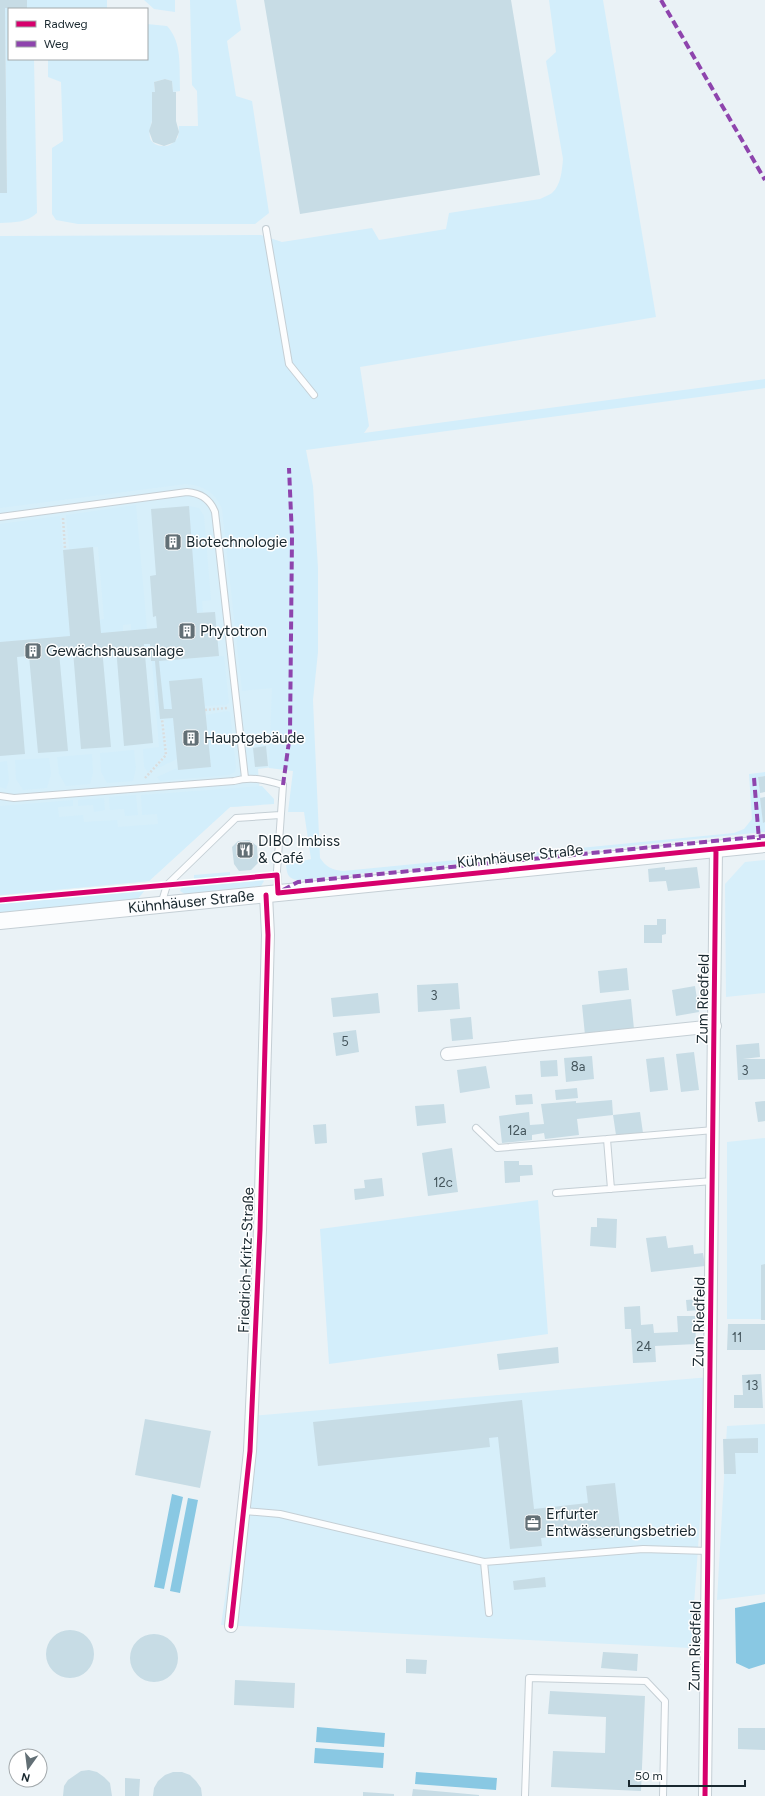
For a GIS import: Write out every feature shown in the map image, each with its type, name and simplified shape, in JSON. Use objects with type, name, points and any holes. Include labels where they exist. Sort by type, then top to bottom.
[{"type":"street","name":"Kühnhäuser Straße","points":[[0,921],[765,844]]},
{"type":"street","name":"Zum Riedfeld","points":[[705,1796],[714,1130],[716,849]]},
{"type":"street","name":"Friedrich-Kritz-Straße","points":[[231,1626],[250,1451],[260,1230],[268,943],[272,894]]},
{"type":"street","name":"Zum Riedfeld","points":[[447,1054],[715,1026]]},
{"type":"lane","points":[[266,229],[289,364],[314,395]]},
{"type":"lane","points":[[0,517],[187,492],[204,497],[212,505],[215,512],[245,778]]},
{"type":"lane","points":[[0,796],[7,798],[21,798],[234,781],[245,778],[259,779],[283,786],[277,871],[272,894]]},
{"type":"lane","points":[[163,905],[163,898],[167,885],[236,818],[280,815]]},
{"type":"lane","points":[[476,1128],[497,1148],[714,1130]]},
{"type":"lane","points":[[606,1139],[611,1189]]},
{"type":"lane","points":[[556,1193],[713,1181]]},
{"type":"lane","points":[[244,1511],[280,1514],[484,1562],[644,1549],[708,1550]]},
{"type":"lane","points":[[484,1562],[489,1613]]},
{"type":"lane","points":[[525,1796],[529,1678],[646,1681],[665,1701],[663,1796]]},
{"type":"path","points":[[62,509],[66,550]]},
{"type":"path","points":[[205,710],[215,709]]},
{"type":"path","points":[[145,778],[166,754],[162,719]]},
{"type":"shaded area","points":[[27,0],[107,0],[107,8],[27,8]]},
{"type":"shaded area","points":[[144,0],[175,0],[175,12],[154,9]]},
{"type":"shaded area","points":[[190,0],[236,0],[241,30],[227,41],[236,96],[252,101],[269,213],[255,224],[78,224],[56,220],[52,214],[52,148],[63,141],[61,82],[48,77],[48,60],[148,60],[148,24],[167,26],[176,40],[178,48],[180,91],[173,92],[172,81],[165,79],[154,82],[155,92],[152,92],[153,118],[150,129],[150,137],[153,143],[162,146],[173,143],[178,137],[179,126],[198,126],[197,91],[192,85]]},
{"type":"shaded area","points":[[549,0],[603,0],[656,317],[360,367],[369,426],[364,433],[765,379],[765,388],[306,450],[313,486],[318,568],[318,652],[313,700],[320,858],[330,868],[343,871],[734,833],[744,829],[752,819],[749,774],[765,772],[765,776],[758,777],[763,822],[765,822],[765,832],[298,880],[289,876],[286,865],[311,859],[304,812],[288,812],[293,771],[269,768],[272,688],[242,691],[222,509],[216,498],[203,488],[186,484],[0,508],[0,236],[261,235],[282,242],[372,228],[379,240],[446,229],[449,213],[540,199],[555,190],[560,177],[563,159],[546,61],[556,52]]},
{"type":"shaded area","points":[[5,8],[8,8],[8,60],[34,60],[37,213],[29,219],[0,223],[0,193],[7,193]]},
{"type":"shaded area","points":[[278,460],[273,767],[258,769],[261,805],[230,807],[149,881],[0,895],[0,491]]},
{"type":"shaded area","points":[[136,505],[147,629],[131,630],[131,624],[123,625],[123,631],[101,633],[99,620],[104,619],[98,547],[69,549],[66,515]]},
{"type":"shaded area","points":[[189,506],[199,508],[204,516],[211,600],[202,601],[203,612],[197,613]]},
{"type":"shaded area","points":[[60,516],[70,636],[0,642],[0,524]]},
{"type":"shaded area","points":[[224,656],[229,703],[226,705],[205,706],[202,678],[170,681],[172,709],[164,709],[159,661]]},
{"type":"shaded area","points":[[152,661],[155,661],[165,754],[148,772],[144,767],[143,749],[159,747]]},
{"type":"shaded area","points":[[227,711],[230,712],[236,767],[235,772],[229,775],[160,781],[157,777],[177,768],[178,770],[211,767],[206,715]]},
{"type":"shaded area","points":[[173,718],[177,759],[154,770],[168,755],[164,719]]},
{"type":"shaded area","points":[[134,750],[136,768],[133,781],[107,783],[101,772],[100,753]]},
{"type":"shaded area","points":[[92,754],[93,773],[90,784],[66,786],[59,774],[57,757]]},
{"type":"shaded area","points":[[49,758],[51,774],[47,788],[23,790],[16,779],[15,760]]},
{"type":"shaded area","points":[[7,761],[9,780],[6,789],[0,787],[0,762]]},
{"type":"shaded area","points":[[262,786],[274,799],[274,804],[230,807],[149,881],[0,895],[0,806],[73,800],[73,806],[58,807],[59,817],[83,815],[84,822],[117,820],[118,827],[158,824],[157,814],[142,815],[141,795]]},
{"type":"shaded area","points":[[136,795],[138,815],[125,816],[124,809],[110,810],[109,797]]},
{"type":"shaded area","points":[[104,798],[105,810],[94,812],[93,805],[78,806],[78,800]]},
{"type":"shaded area","points":[[765,860],[765,993],[726,997],[725,884],[745,862]]},
{"type":"shaded area","points":[[230,872],[230,877],[194,880],[194,875]]},
{"type":"shaded area","points":[[262,879],[264,881],[261,886],[185,894],[180,891],[182,887]]},
{"type":"shaded area","points":[[145,890],[137,900],[0,913],[0,904]]},
{"type":"shaded area","points":[[765,1138],[765,1319],[727,1319],[727,1142]]},
{"type":"shaded area","points":[[538,1200],[548,1334],[329,1364],[320,1229]]},
{"type":"shaded area","points":[[710,1377],[691,1648],[221,1625],[252,1416]]},
{"type":"shaded area","points":[[765,1424],[765,1594],[717,1600],[727,1426]]},
{"type":"water","points":[[172,1494],[183,1497],[164,1589],[154,1587]]},
{"type":"water","points":[[188,1498],[198,1500],[180,1593],[170,1591]]},
{"type":"water","points":[[765,1602],[765,1664],[749,1669],[736,1663],[735,1608]]},
{"type":"water","points":[[317,1727],[385,1733],[384,1747],[316,1742]]},
{"type":"water","points":[[315,1748],[384,1753],[383,1768],[314,1763]]},
{"type":"water","points":[[416,1772],[497,1778],[496,1790],[415,1784]]},
{"type":"building","points":[[0,0],[27,0],[27,8],[5,8],[7,193],[0,193]]},
{"type":"building","points":[[264,0],[511,0],[540,175],[300,214]]},
{"type":"building","points":[[165,79],[172,81],[173,92],[176,92],[176,121],[179,132],[175,142],[164,146],[153,142],[149,131],[152,122],[152,92],[155,92],[154,82]]},
{"type":"building","points":[[189,506],[197,613],[215,612],[219,656],[159,661],[164,709],[172,709],[169,681],[202,678],[211,767],[178,770],[173,718],[160,719],[155,661],[151,661],[150,644],[144,644],[153,743],[124,746],[116,647],[102,648],[111,747],[81,749],[73,651],[59,652],[68,751],[38,753],[29,656],[17,657],[25,754],[0,756],[0,642],[70,636],[63,550],[93,547],[101,633],[157,628],[156,616],[153,617],[150,576],[156,575],[151,509]]},
{"type":"building","points":[[266,746],[268,766],[255,767],[253,748]]},
{"type":"building","points":[[765,776],[765,792],[760,793],[758,777]]},
{"type":"building","points":[[765,797],[765,822],[763,823],[760,798]]},
{"type":"building","points":[[249,840],[257,846],[258,863],[251,870],[239,871],[234,864],[232,847],[238,841]]},
{"type":"building","points":[[665,867],[665,870],[697,867],[700,888],[668,891],[666,881],[649,882],[648,869]]},
{"type":"building","points":[[657,919],[666,919],[666,934],[662,935],[662,943],[644,943],[644,925],[657,925]]},
{"type":"building","points":[[627,968],[629,990],[600,993],[598,971]]},
{"type":"building","points":[[458,983],[460,1009],[418,1012],[417,985]]},
{"type":"building","points":[[695,986],[699,1012],[676,1016],[672,990]]},
{"type":"building","points":[[378,993],[380,1013],[333,1017],[331,998]]},
{"type":"building","points":[[631,999],[634,1029],[585,1035],[582,1005]]},
{"type":"building","points":[[471,1017],[473,1039],[452,1041],[450,1019]]},
{"type":"building","points":[[356,1030],[359,1052],[336,1056],[333,1033]]},
{"type":"building","points":[[759,1043],[760,1057],[743,1059],[765,1059],[765,1079],[738,1080],[736,1045]]},
{"type":"building","points":[[694,1052],[699,1090],[681,1092],[676,1054]]},
{"type":"building","points":[[592,1056],[594,1079],[566,1082],[564,1058]]},
{"type":"building","points":[[664,1057],[668,1090],[650,1092],[646,1059]]},
{"type":"building","points":[[557,1060],[558,1076],[541,1077],[540,1061]]},
{"type":"building","points":[[486,1066],[490,1088],[460,1093],[457,1070]]},
{"type":"building","points":[[577,1088],[578,1098],[556,1100],[555,1090]]},
{"type":"building","points":[[532,1094],[533,1104],[516,1105],[515,1095]]},
{"type":"building","points":[[612,1100],[613,1115],[577,1119],[579,1135],[545,1139],[544,1133],[532,1135],[532,1140],[502,1143],[499,1116],[529,1112],[530,1125],[544,1124],[541,1104]]},
{"type":"building","points":[[765,1101],[765,1121],[758,1122],[755,1102]]},
{"type":"building","points":[[444,1104],[446,1123],[417,1126],[415,1106]]},
{"type":"building","points":[[640,1112],[643,1133],[616,1135],[613,1115]]},
{"type":"building","points":[[326,1124],[327,1143],[315,1144],[313,1125]]},
{"type":"building","points":[[452,1148],[458,1192],[428,1196],[422,1153]]},
{"type":"building","points":[[504,1161],[519,1161],[519,1165],[532,1165],[533,1175],[520,1176],[520,1182],[505,1183]]},
{"type":"building","points":[[382,1178],[384,1196],[355,1200],[354,1189],[365,1188],[364,1180]]},
{"type":"building","points":[[597,1218],[617,1219],[616,1248],[590,1246],[591,1227],[597,1227]]},
{"type":"building","points":[[666,1236],[668,1248],[693,1245],[694,1254],[703,1253],[705,1266],[651,1272],[646,1238]]},
{"type":"building","points":[[765,1264],[765,1320],[761,1320],[761,1265]]},
{"type":"building","points":[[699,1299],[700,1310],[687,1311],[686,1300]]},
{"type":"building","points":[[640,1306],[641,1325],[653,1324],[654,1333],[678,1332],[677,1316],[695,1316],[696,1344],[655,1346],[656,1362],[633,1363],[631,1329],[625,1329],[624,1307]]},
{"type":"building","points":[[728,1324],[765,1324],[765,1350],[727,1350]]},
{"type":"building","points":[[558,1347],[559,1363],[499,1370],[497,1354]]},
{"type":"building","points":[[761,1374],[763,1408],[734,1408],[734,1395],[743,1395],[742,1375]]},
{"type":"building","points":[[522,1400],[534,1509],[588,1503],[586,1486],[615,1483],[621,1536],[591,1539],[591,1533],[541,1538],[542,1546],[510,1549],[498,1437],[489,1438],[490,1447],[318,1466],[313,1422]]},
{"type":"building","points":[[145,1419],[211,1431],[200,1488],[135,1475]]},
{"type":"building","points":[[758,1438],[758,1453],[735,1453],[736,1474],[724,1474],[723,1439]]},
{"type":"building","points":[[545,1577],[546,1587],[514,1590],[513,1581]]},
{"type":"building","points":[[65,1630],[75,1630],[87,1637],[94,1649],[94,1659],[87,1671],[75,1678],[65,1678],[57,1674],[50,1667],[46,1659],[46,1649],[50,1641],[57,1634]]},
{"type":"building","points":[[149,1634],[159,1634],[171,1641],[178,1653],[178,1663],[171,1675],[159,1682],[149,1682],[141,1678],[134,1671],[130,1663],[130,1653],[134,1645],[141,1638]]},
{"type":"building","points":[[603,1652],[638,1654],[637,1671],[601,1668]]},
{"type":"building","points":[[406,1659],[427,1660],[426,1674],[406,1673]]},
{"type":"building","points":[[235,1680],[295,1683],[294,1708],[234,1705]]},
{"type":"building","points":[[550,1691],[645,1696],[641,1791],[551,1787],[553,1751],[605,1753],[606,1717],[548,1714]]},
{"type":"building","points":[[738,1728],[765,1728],[765,1750],[738,1749]]},
{"type":"building","points":[[89,1770],[97,1772],[110,1783],[112,1796],[63,1796],[64,1786],[68,1780],[81,1771]]},
{"type":"building","points":[[173,1772],[182,1772],[190,1775],[201,1788],[202,1796],[153,1796],[154,1788],[158,1781],[165,1775]]},
{"type":"building","points":[[125,1778],[140,1779],[139,1796],[125,1796]]},
{"type":"building","points":[[413,1789],[479,1795],[479,1796],[412,1796]]},
{"type":"building","points":[[363,1792],[394,1794],[394,1796],[363,1796]]},
{"type":"marked path","points":[[661,0],[765,180]]},
{"type":"marked path","points":[[283,785],[290,734],[292,537],[289,468]]},
{"type":"marked path","points":[[754,778],[759,840]]},
{"type":"marked path","points":[[283,890],[298,882],[765,836]]},
{"type":"cycle path","points":[[0,900],[277,875],[278,893],[765,844]]},
{"type":"cycle path","points":[[705,1796],[716,849]]},
{"type":"cycle path","points":[[231,1626],[250,1451],[260,1230],[268,935],[266,895]]},
{"type":"place","name":"Biotechnologie","points":[[173,542]]},
{"type":"place","name":"Phytotron","points":[[187,631]]},
{"type":"place","name":"Gewächshausanlage","points":[[33,651]]},
{"type":"place","name":"Hauptgebäude","points":[[191,738]]},
{"type":"place","name":"DIBO Imbiss & Café","points":[[245,850]]},
{"type":"place","name":"Erfurter Entwässerungsbetrieb","points":[[533,1523]]}]
